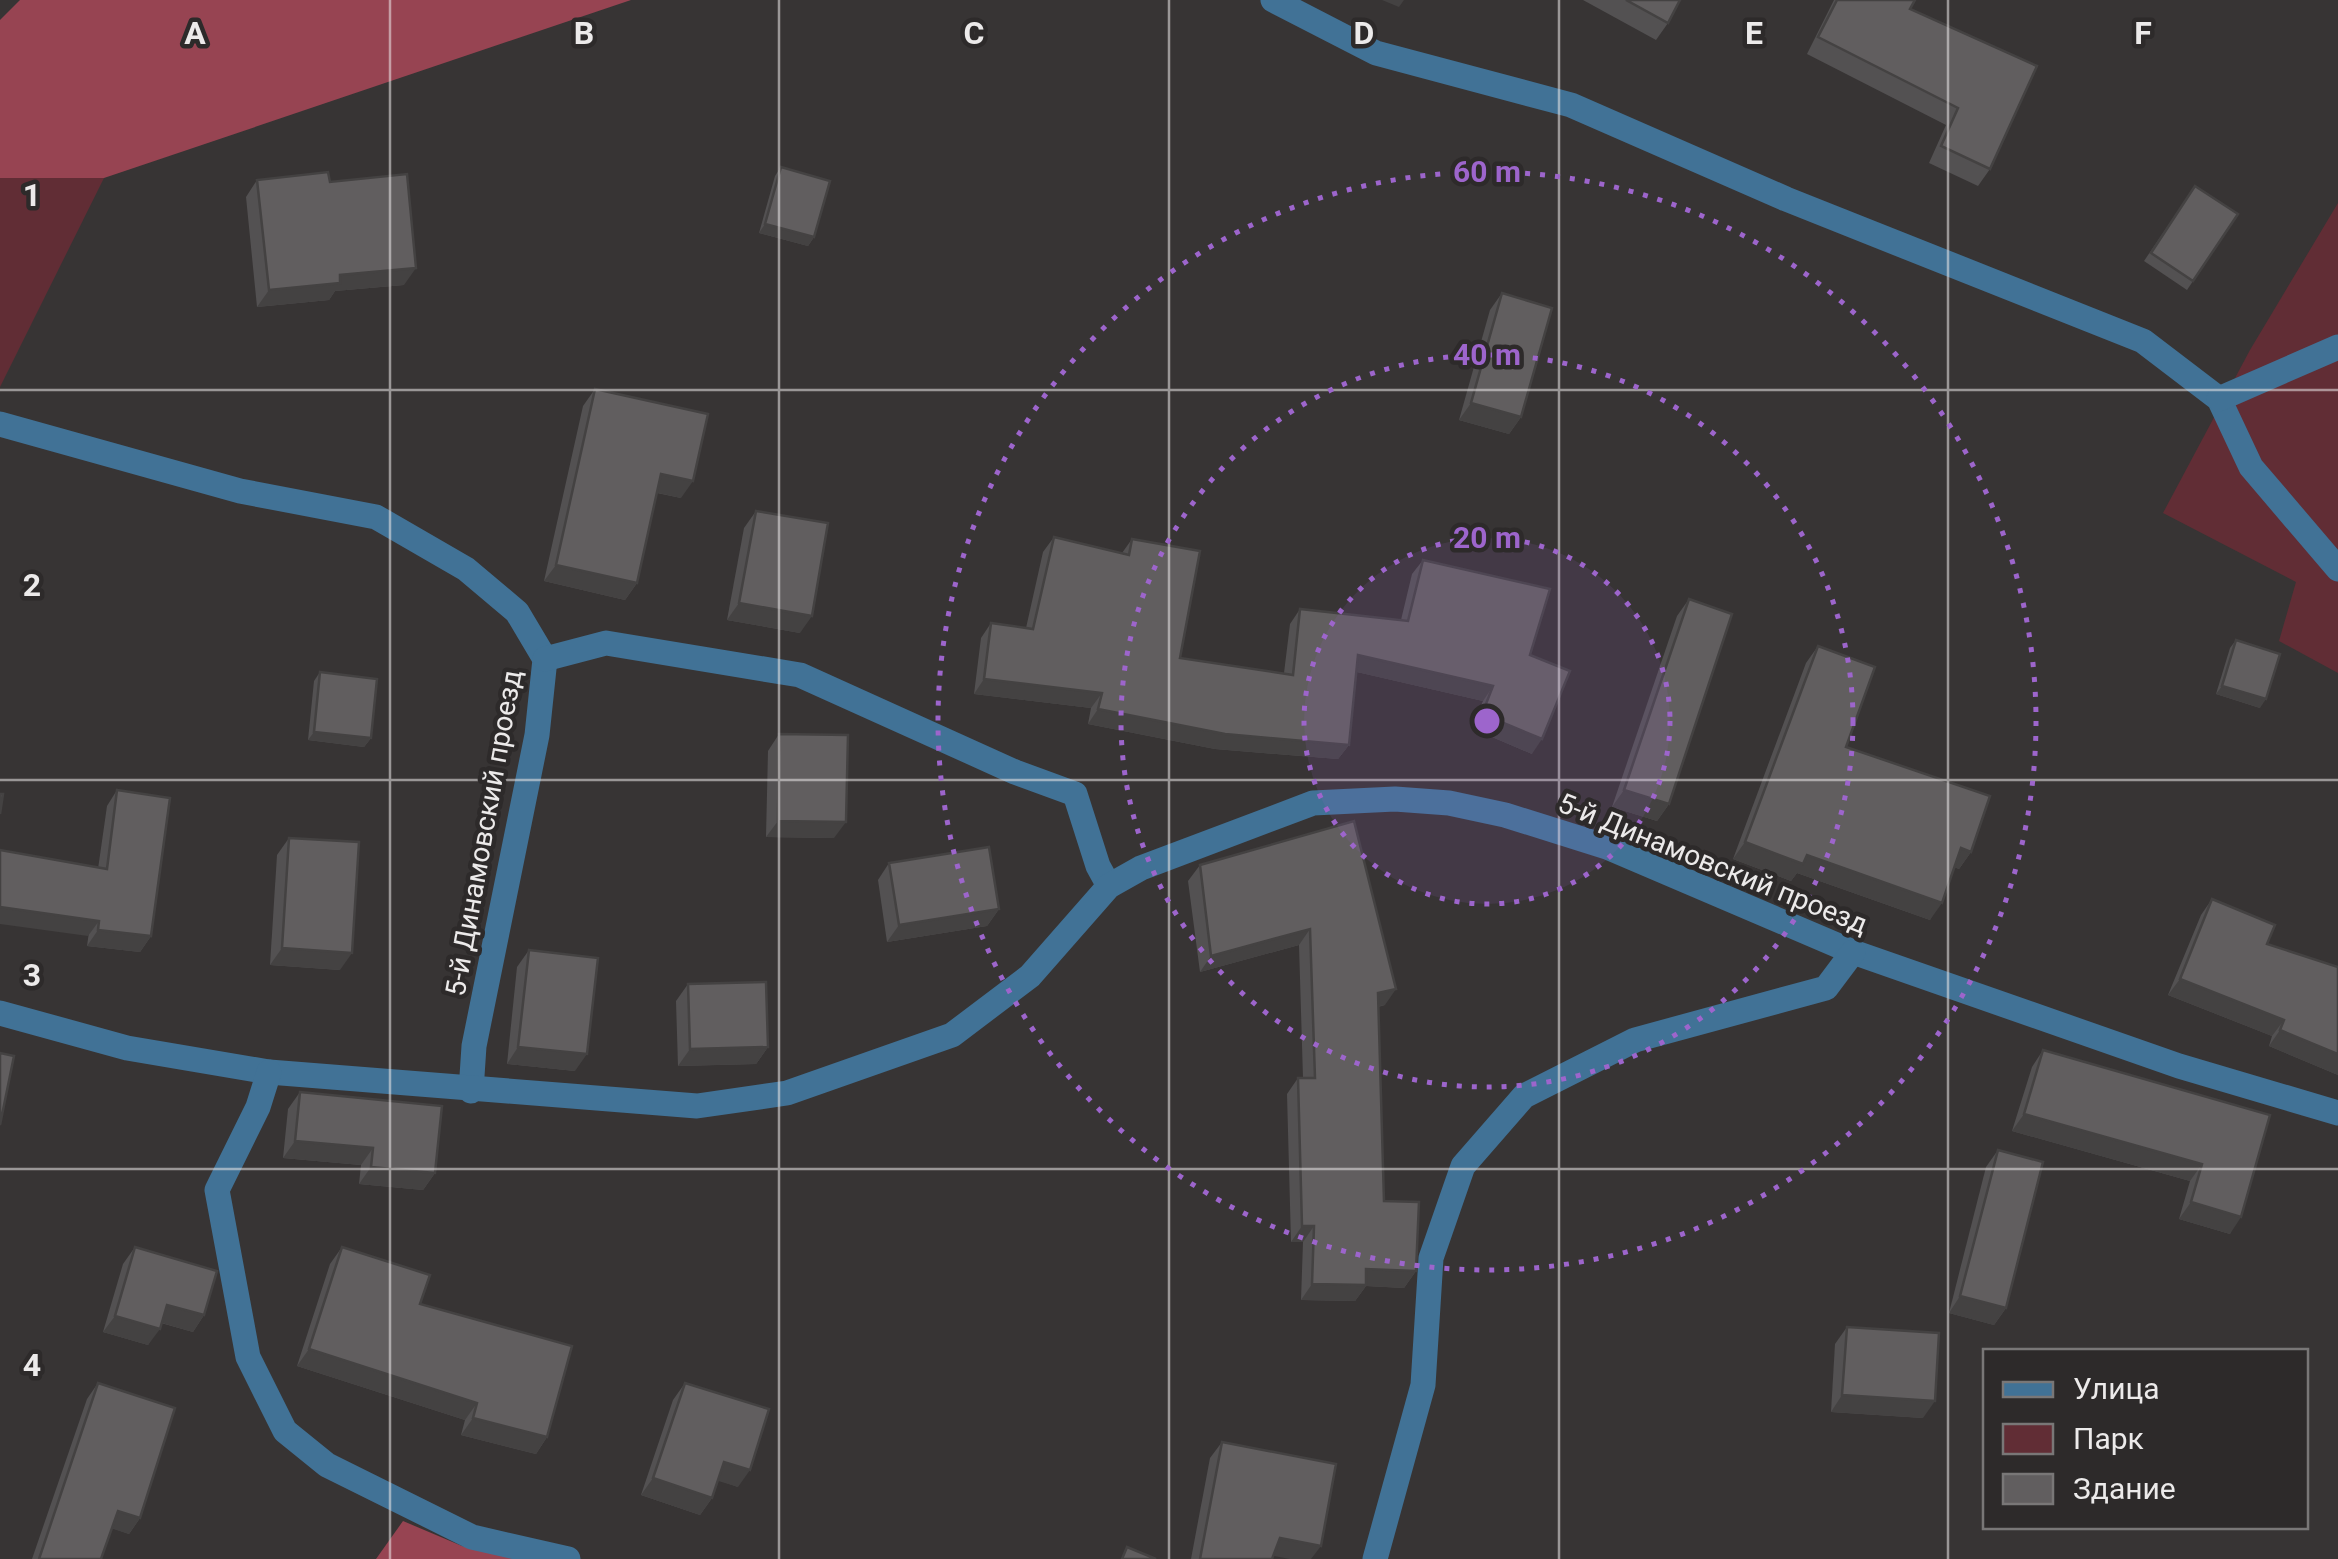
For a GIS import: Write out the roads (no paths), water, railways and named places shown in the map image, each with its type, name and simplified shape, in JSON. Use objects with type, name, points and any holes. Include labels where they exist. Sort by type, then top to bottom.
[{"type":"street","points":[[1273,0],[1376,52],[1571,104],[1786,199],[2143,340],[2219,399],[2251,467],[2338,569]]},
{"type":"street","points":[[2219,399],[2338,347]]},
{"type":"street","name":"5-й Динамовский проезд","points":[[0,424],[240,492],[376,517],[466,569],[517,612],[545,659],[537,735],[474,1046],[471,1091]]},
{"type":"street","points":[[545,659],[606,644],[800,675],[1015,772],[1076,794],[1098,866],[1109,886]]},
{"type":"street","name":"5-й Динамовский проезд","points":[[0,1014],[127,1048],[268,1072],[698,1106],[787,1093],[952,1035],[1030,976],[1109,886],[1141,868],[1313,804],[1395,800],[1449,803],[1505,815],[1606,847],[1853,952],[2179,1066],[2338,1113]]},
{"type":"street","points":[[1376,1559],[1423,1385],[1432,1258],[1464,1166],[1524,1096],[1635,1040],[1826,988],[1853,952]]},
{"type":"street","points":[[268,1072],[258,1108],[216,1190],[248,1357],[285,1431],[327,1465],[472,1537],[568,1559]]}]
